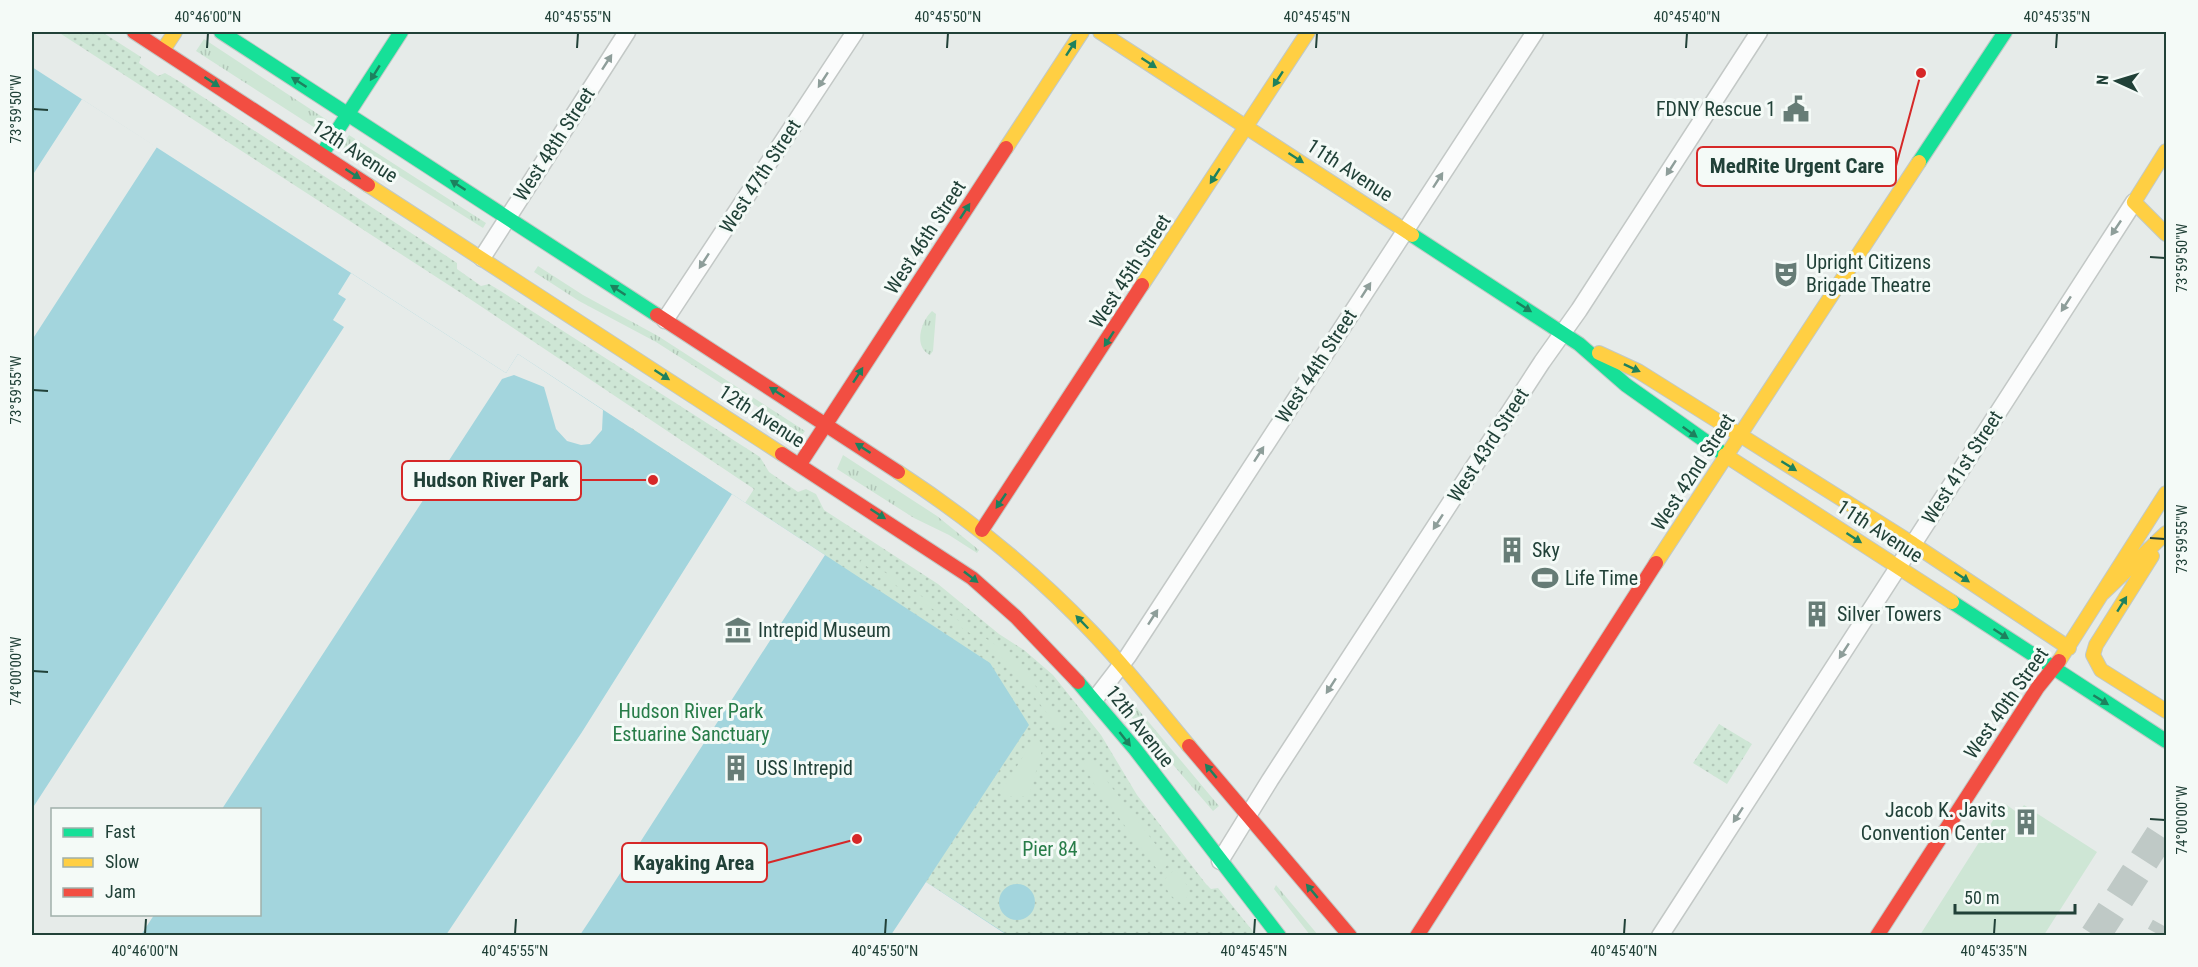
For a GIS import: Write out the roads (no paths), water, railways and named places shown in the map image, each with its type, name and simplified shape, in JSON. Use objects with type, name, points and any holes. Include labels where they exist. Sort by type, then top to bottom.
[{"type":"main road","name":"12th Avenue","points":[[134,32],[482,258],[524,278],[972,578],[1049,648],[1095,699],[1279,936]]},
{"type":"main road","points":[[163,50],[175,32]]},
{"type":"main road","name":"12th Avenue","points":[[221,32],[507,217],[543,248],[665,320],[826,424],[982,530],[1055,594],[1121,666],[1350,936]]},
{"type":"main road","points":[[322,154],[401,32]]},
{"type":"main road","name":"West 46th Street","points":[[800,464],[1082,32]]},
{"type":"main road","name":"11th Avenue","points":[[1100,32],[1563,333],[1626,385],[1725,455],[2166,741]]},
{"type":"main road","name":"West 45th Street","points":[[982,530],[1308,32]]},
{"type":"main road","name":"West 42nd Street","points":[[1417,936],[1725,455],[2005,32]]},
{"type":"main road","name":"West 41st Street","points":[[2134,201],[2166,151]]},
{"type":"main road","points":[[2134,201],[2166,234]]},
{"type":"main road","name":"11th Avenue","points":[[1579,344],[1638,371],[1913,544],[2069,648]]},
{"type":"main road","name":"West 40th Street","points":[[1877,936],[2052,668],[2069,648],[2166,493]]},
{"type":"main road","points":[[2103,593],[2165,536]]},
{"type":"main road","points":[[2165,536],[2096,645],[2093,655],[2101,670],[2166,711]]},
{"type":"street","name":"West 48th Street","points":[[482,258],[627,32]]},
{"type":"street","name":"West 47th Street","points":[[665,320],[855,32]]},
{"type":"street","name":"West 44th Street","points":[[1095,699],[1121,666],[1535,32]]},
{"type":"street","name":"West 43rd Street","points":[[1220,861],[1759,32]]},
{"type":"street","name":"West 41st Street","points":[[1660,936],[2134,201]]},
{"type":"water","points":[[32,67],[506,373],[518,354],[990,663],[1029,725],[926,882],[1008,935],[32,935]]},
{"type":"water","points":[[1017,884],[1030,889],[1035,902],[1030,915],[1017,920],[1004,915],[999,902],[1004,889]]},
{"type":"tunnel","points":[[2095,936],[2166,826]]},
{"type":"tunnel","points":[[2161,936],[2166,927]]},
{"type":"place","name":"MedRite Urgent Care","points":[[1921,73]]},
{"type":"place","name":"FDNY Rescue 1","points":[[1796,109]]},
{"type":"place","name":"Upright Citizens Brigade Theatre","points":[[1786,274]]},
{"type":"place","name":"Hudson River Park","points":[[653,480]]},
{"type":"place","name":"Sky","points":[[1512,550]]},
{"type":"place","name":"Life Time","points":[[1545,578]]},
{"type":"place","name":"Silver Towers","points":[[1817,614]]},
{"type":"place","name":"Intrepid Museum","points":[[738,630]]},
{"type":"place","name":"USS Intrepid","points":[[736,768]]},
{"type":"place","name":"Jacob K. Javits Convention Center","points":[[2026,822]]},
{"type":"place","name":"Kayaking Area","points":[[857,839]]},
{"type":"park label","name":"Hudson River Park Estuarine Sanctuary","points":[[691,722]]},
{"type":"park label","name":"Pier 84","points":[[1050,849]]}]
